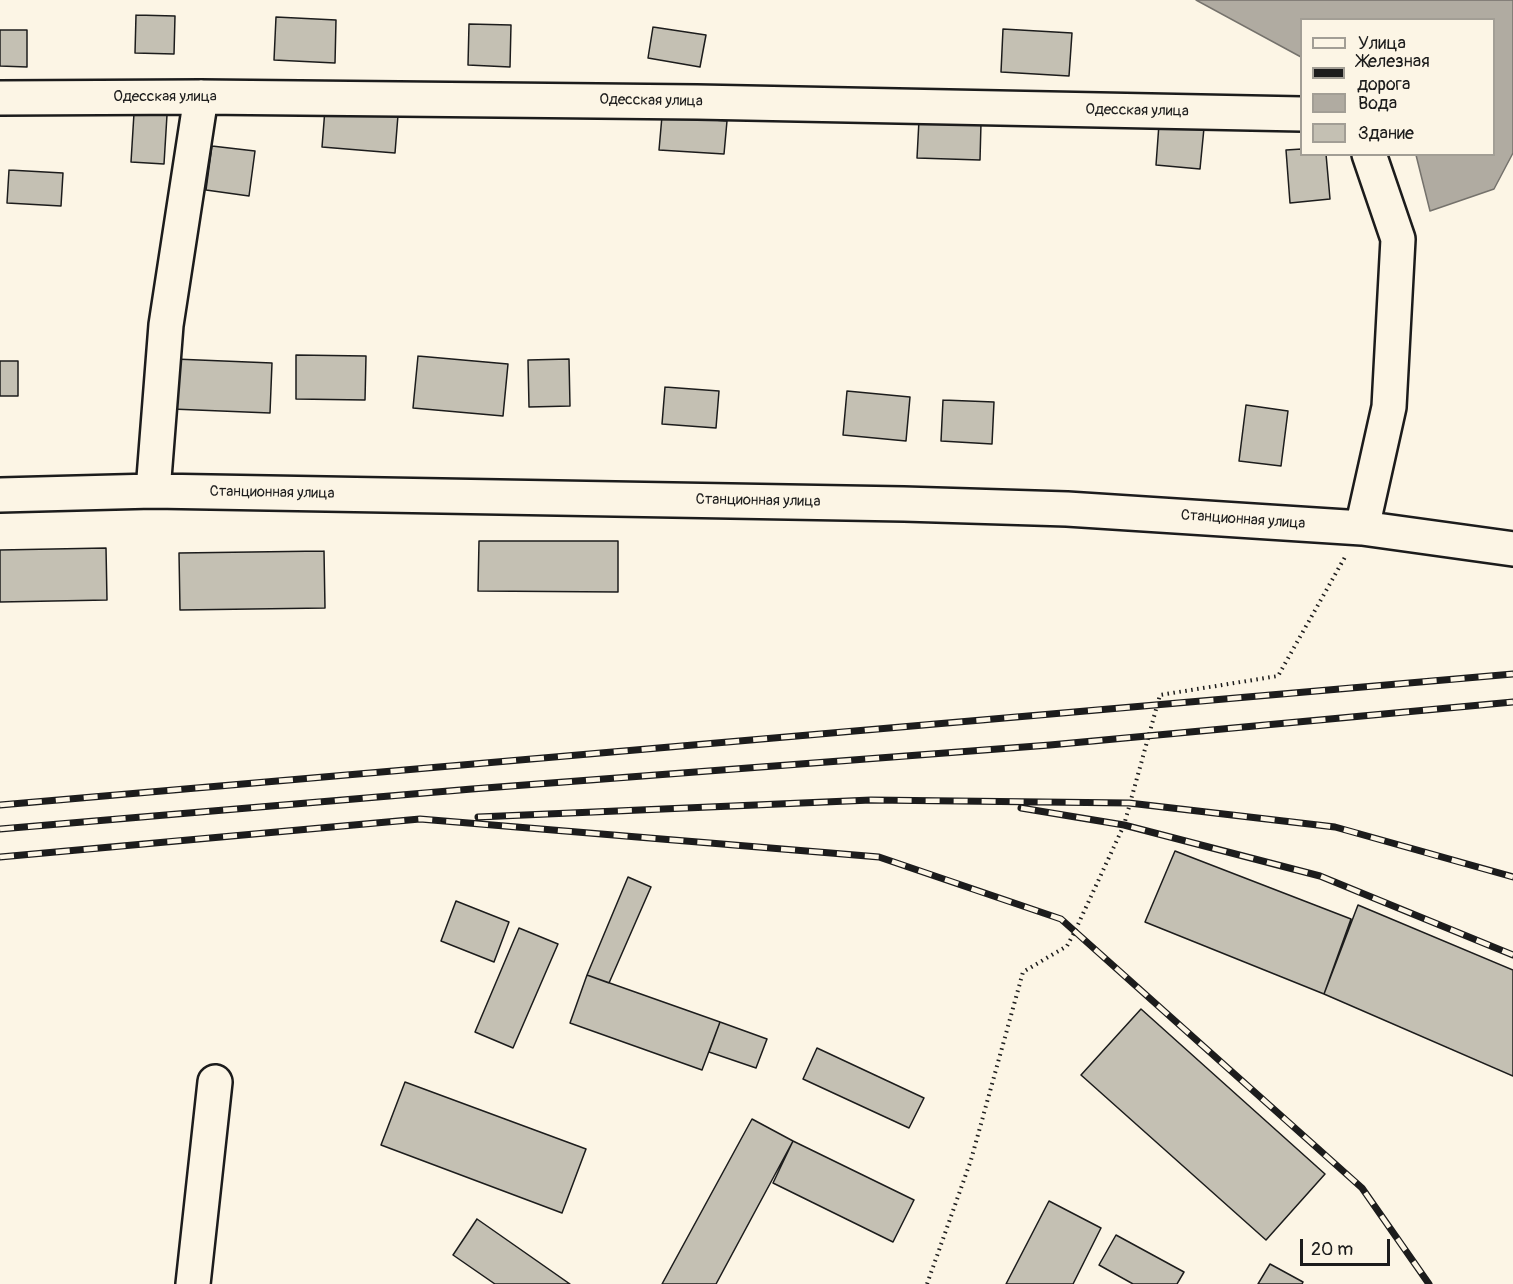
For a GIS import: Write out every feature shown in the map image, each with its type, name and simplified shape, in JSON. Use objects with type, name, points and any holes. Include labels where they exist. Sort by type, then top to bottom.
[{"type":"street","name":"Одесская улица","points":[[0,98],[201,97],[709,102],[1300,114]]},
{"type":"street","points":[[153,491],[166,325],[201,97]]},
{"type":"street","points":[[1362,528],[1389,407],[1398,239],[1370,156]]},
{"type":"street","name":"Станционная улица","points":[[0,495],[153,491],[915,504],[1067,509],[1362,528],[1513,549]]},
{"type":"street","points":[[193,1284],[215,1082]]},
{"type":"path","points":[[927,1284],[971,1160],[1023,972],[1067,946],[1075,931],[1124,825],[1160,695],[1278,676],[1362,528]]},
{"type":"water","points":[[1196,0],[1513,0],[1513,153],[1494,189],[1430,211],[1416,156],[1495,156],[1495,18],[1300,18],[1300,56]]},
{"type":"building","points":[[136,15],[175,16],[174,54],[135,53]]},
{"type":"building","points":[[276,17],[336,20],[335,63],[274,60]]},
{"type":"building","points":[[469,24],[511,25],[510,67],[468,65]]},
{"type":"building","points":[[653,27],[706,35],[700,67],[648,58]]},
{"type":"building","points":[[1003,29],[1072,33],[1069,76],[1001,72]]},
{"type":"building","points":[[0,30],[27,30],[27,67],[0,66]]},
{"type":"building","points":[[325,109],[398,115],[395,153],[322,147]]},
{"type":"building","points":[[134,113],[167,115],[164,164],[131,162]]},
{"type":"building","points":[[662,116],[727,121],[724,154],[659,150]]},
{"type":"building","points":[[919,120],[981,123],[980,160],[917,158]]},
{"type":"building","points":[[1159,124],[1204,128],[1200,169],[1156,165]]},
{"type":"building","points":[[212,146],[255,151],[249,196],[206,190]]},
{"type":"building","points":[[1300,149],[1300,156],[1326,156],[1330,199],[1290,203],[1286,150]]},
{"type":"building","points":[[9,170],[63,173],[61,206],[7,203]]},
{"type":"building","points":[[296,355],[366,356],[365,400],[296,399]]},
{"type":"building","points":[[418,356],[508,364],[503,416],[413,408]]},
{"type":"building","points":[[175,359],[272,363],[270,413],[172,409]]},
{"type":"building","points":[[569,359],[570,406],[529,407],[528,360]]},
{"type":"building","points":[[0,361],[18,361],[18,396],[0,396]]},
{"type":"building","points":[[665,387],[719,391],[716,428],[662,424]]},
{"type":"building","points":[[847,391],[910,397],[906,441],[843,435]]},
{"type":"building","points":[[943,400],[994,402],[992,444],[941,441]]},
{"type":"building","points":[[1246,405],[1288,411],[1281,466],[1239,461]]},
{"type":"building","points":[[479,541],[618,541],[618,592],[478,591]]},
{"type":"building","points":[[106,548],[107,600],[0,602],[0,550]]},
{"type":"building","points":[[324,551],[325,608],[180,610],[179,553]]},
{"type":"building","points":[[1175,851],[1351,919],[1324,994],[1145,922]]},
{"type":"building","points":[[628,877],[651,887],[609,983],[587,975]]},
{"type":"building","points":[[456,901],[509,922],[494,962],[441,941]]},
{"type":"building","points":[[1358,905],[1513,970],[1513,1076],[1324,994]]},
{"type":"building","points":[[519,928],[558,944],[513,1048],[475,1032]]},
{"type":"building","points":[[587,975],[720,1022],[702,1070],[570,1023]]},
{"type":"building","points":[[1141,1009],[1325,1174],[1266,1240],[1081,1075]]},
{"type":"building","points":[[720,1022],[767,1039],[756,1068],[709,1052]]},
{"type":"building","points":[[817,1048],[924,1098],[909,1128],[803,1079]]},
{"type":"building","points":[[405,1082],[586,1149],[562,1213],[381,1145]]},
{"type":"building","points":[[752,1119],[793,1141],[716,1284],[662,1284]]},
{"type":"building","points":[[793,1141],[914,1200],[893,1242],[773,1183]]},
{"type":"building","points":[[1049,1201],[1101,1228],[1073,1284],[1006,1284]]},
{"type":"building","points":[[477,1219],[570,1284],[495,1284],[453,1255]]},
{"type":"building","points":[[1116,1235],[1184,1272],[1177,1284],[1133,1284],[1099,1265]]},
{"type":"building","points":[[1270,1264],[1303,1282],[1302,1284],[1258,1284]]},
{"type":"railway","points":[[0,805],[1513,674]]},
{"type":"railway","points":[[0,829],[472,789],[1050,745],[1513,702]]},
{"type":"railway","points":[[478,817],[871,800],[1129,803],[1335,827],[1513,877]]},
{"type":"railway","points":[[1021,808],[1124,825],[1320,876],[1513,955]]},
{"type":"railway","points":[[0,857],[420,819],[879,857],[1061,919],[1362,1188],[1429,1284]]}]
